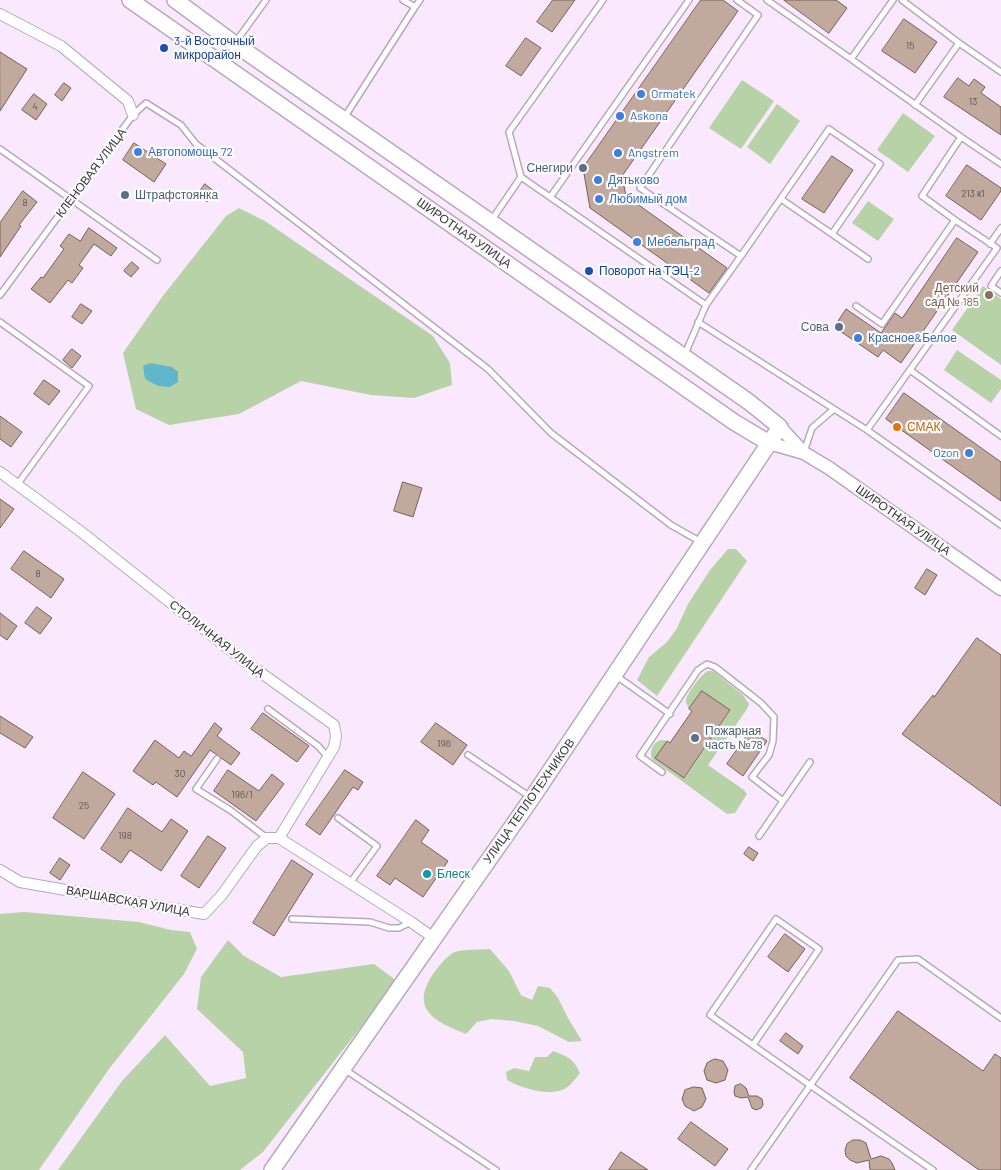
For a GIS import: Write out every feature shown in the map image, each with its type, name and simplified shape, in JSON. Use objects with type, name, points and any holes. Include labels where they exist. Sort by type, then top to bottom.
[{"type":"main road","name":"ШИРОТНАЯ УЛИЦА","points":[[130,0],[734,422],[769,444]]},
{"type":"main road","name":"ШИРОТНАЯ УЛИЦА","points":[[175,0],[235,44],[684,356],[749,402],[780,427]]},
{"type":"main road","name":"УЛИЦА ТЕПЛОТЕХНИКОВ","points":[[272,1170],[532,798],[780,427]]},
{"type":"street","name":"КЛЕНОВАЯ УЛИЦА","points":[[0,14],[61,46],[128,101],[133,115]]},
{"type":"street","name":"ШИРОТНАЯ УЛИЦА","points":[[780,427],[804,453],[829,468],[1001,589]]},
{"type":"street","name":"ШИРОТНАЯ УЛИЦА","points":[[769,444],[804,453]]},
{"type":"street","name":"СТОЛИЧНАЯ УЛИЦА","points":[[0,472],[80,531],[243,660],[334,725],[336,736],[334,747],[279,838]]},
{"type":"street","points":[[267,838],[279,838],[434,938]]},
{"type":"street","name":"ВАРШАВСКАЯ УЛИЦА","points":[[0,870],[20,882],[204,914],[220,896],[257,846],[267,838]]},
{"type":"lane","points":[[235,44],[266,0]]},
{"type":"lane","points":[[404,0],[415,7]]},
{"type":"lane","points":[[344,119],[420,0]]},
{"type":"lane","points":[[603,0],[509,132],[521,176],[706,305]]},
{"type":"lane","points":[[551,196],[689,0]]},
{"type":"lane","points":[[737,0],[758,15],[640,188],[741,256]]},
{"type":"lane","points":[[767,0],[1001,164]]},
{"type":"lane","points":[[851,59],[893,0]]},
{"type":"lane","points":[[902,0],[1001,72]]},
{"type":"lane","points":[[916,104],[960,43]]},
{"type":"lane","points":[[133,115],[146,102],[181,125],[196,144],[488,368],[551,433],[671,525],[703,543]]},
{"type":"lane","name":"КЛЕНОВАЯ УЛИЦА","points":[[0,295],[133,115]]},
{"type":"lane","points":[[684,356],[706,305],[829,129],[880,164],[832,234]]},
{"type":"lane","points":[[867,430],[997,248],[922,196],[961,137]]},
{"type":"lane","points":[[0,149],[157,260]]},
{"type":"lane","points":[[490,222],[521,176]]},
{"type":"lane","points":[[781,199],[868,259]]},
{"type":"lane","points":[[856,306],[882,324],[955,220]]},
{"type":"lane","points":[[990,244],[1001,228]]},
{"type":"lane","points":[[1001,272],[991,286],[1001,293]]},
{"type":"lane","points":[[0,322],[89,386],[17,485]]},
{"type":"lane","points":[[698,322],[867,430],[1001,525]]},
{"type":"lane","points":[[910,370],[1001,436]]},
{"type":"lane","points":[[804,453],[812,428],[834,409]]},
{"type":"lane","points":[[662,772],[640,756],[698,670],[707,664],[715,667],[761,703],[774,717],[773,741],[769,755],[752,777],[783,801]]},
{"type":"lane","points":[[615,675],[670,714]]},
{"type":"lane","points":[[268,709],[318,746],[328,757]]},
{"type":"lane","points":[[468,755],[532,798]]},
{"type":"lane","points":[[217,759],[196,789],[230,810],[267,838]]},
{"type":"lane","points":[[759,836],[810,762]]},
{"type":"lane","points":[[338,818],[376,846],[350,883]]},
{"type":"lane","points":[[292,919],[370,922],[390,928],[399,928],[411,922]]},
{"type":"lane","points":[[752,1045],[819,949],[776,919],[710,1015],[752,1045],[810,1086],[933,1170]]},
{"type":"lane","points":[[751,1170],[898,960],[918,959],[1001,1018]]},
{"type":"lane","points":[[343,1068],[496,1170]]},
{"type":"green space","points":[[742,80],[774,101],[741,149],[709,128]]},
{"type":"green space","points":[[777,104],[800,121],[770,164],[747,147]]},
{"type":"green space","points":[[903,113],[935,136],[908,172],[877,150]]},
{"type":"green space","points":[[868,201],[894,219],[878,241],[852,223]]},
{"type":"green space","points":[[239,208],[265,221],[433,336],[450,363],[452,385],[414,398],[371,395],[301,381],[239,414],[169,425],[136,409],[123,353],[162,297],[226,216]]},
{"type":"green space","name":"Детский сад № 185","points":[[983,286],[1001,299],[1001,365],[952,330]]},
{"type":"green space","points":[[957,350],[1001,380],[1001,389],[991,403],[944,370]]},
{"type":"green space","points":[[728,549],[736,549],[747,561],[657,696],[637,680],[649,657],[666,643],[676,630],[688,604],[710,570]]},
{"type":"green space","points":[[708,671],[713,671],[743,695],[749,704],[708,765],[747,794],[735,813],[727,814],[653,760],[651,756],[656,742],[667,741],[655,758],[685,778],[730,711],[702,691],[689,709],[686,701],[691,689]]},
{"type":"green space","points":[[24,912],[139,922],[171,930],[190,932],[197,949],[184,974],[109,1069],[39,1170],[0,1170],[0,914]]},
{"type":"green space","points":[[228,940],[244,956],[281,977],[374,964],[397,981],[263,1152],[240,1170],[58,1170],[122,1081],[165,1035],[210,1086],[246,1078],[243,1052],[197,1009],[201,977]]},
{"type":"green space","points":[[490,949],[509,971],[521,995],[532,1000],[538,986],[550,988],[558,998],[582,1041],[569,1042],[538,1026],[492,1019],[477,1022],[466,1034],[445,1025],[429,1013],[425,1006],[424,997],[426,986],[442,962],[458,951]]},
{"type":"green space","points":[[553,1051],[570,1059],[580,1073],[565,1089],[556,1092],[541,1092],[519,1086],[507,1080],[506,1072],[514,1068],[529,1071],[535,1057],[547,1057]]},
{"type":"water","points":[[150,363],[172,367],[178,372],[178,382],[170,387],[158,386],[145,379],[143,366]]},
{"type":"building","points":[[553,0],[575,0],[552,32],[537,22]]},
{"type":"building","points":[[701,0],[723,0],[738,11],[622,176],[626,196],[727,268],[709,293],[590,208],[583,168]]},
{"type":"building","points":[[784,0],[836,0],[847,8],[829,33]]},
{"type":"building","points":[[904,19],[937,42],[915,73],[882,51]]},
{"type":"building","points":[[526,38],[541,48],[521,76],[506,66]]},
{"type":"building","points":[[0,52],[27,69],[0,111]]},
{"type":"building","points":[[958,78],[969,86],[974,79],[985,87],[981,93],[1001,107],[1001,135],[944,97]]},
{"type":"building","points":[[64,83],[71,88],[62,101],[55,95]]},
{"type":"building","points":[[34,94],[47,104],[36,120],[22,110]]},
{"type":"building","points":[[134,143],[166,164],[154,182],[123,160]]},
{"type":"building","points":[[832,156],[853,170],[824,213],[802,199]]},
{"type":"building","points":[[967,165],[1001,188],[1001,191],[981,220],[946,196]]},
{"type":"building","points":[[205,184],[215,192],[207,202],[198,194]]},
{"type":"building","points":[[23,191],[37,202],[19,225],[21,226],[0,257],[0,223]]},
{"type":"building","points":[[89,228],[117,248],[111,256],[94,244],[79,265],[83,268],[72,283],[68,280],[50,303],[31,289],[41,277],[43,278],[64,249],[60,246],[69,234],[80,241]]},
{"type":"building","points":[[957,238],[978,252],[901,363],[883,350],[878,357],[834,327],[846,309],[881,333],[895,313],[902,318]]},
{"type":"building","points":[[132,262],[139,268],[131,277],[124,271]]},
{"type":"building","points":[[81,304],[92,311],[82,324],[72,317]]},
{"type":"building","points":[[72,349],[81,356],[72,368],[63,360]]},
{"type":"building","points":[[44,380],[60,391],[49,405],[34,394]]},
{"type":"building","points":[[904,393],[1001,462],[1001,501],[886,419]]},
{"type":"building","points":[[0,416],[22,432],[11,447],[0,439]]},
{"type":"building","points":[[403,482],[422,488],[413,517],[394,511]]},
{"type":"building","points":[[0,499],[14,509],[0,528]]},
{"type":"building","points":[[24,551],[64,579],[51,598],[11,569]]},
{"type":"building","points":[[927,569],[937,575],[925,595],[915,588]]},
{"type":"building","points":[[37,607],[52,618],[40,634],[25,623]]},
{"type":"building","points":[[0,613],[17,626],[7,640],[0,635]]},
{"type":"building","points":[[977,638],[1001,655],[1001,806],[902,734],[933,695],[934,697]]},
{"type":"building","points":[[702,691],[730,710],[684,778],[655,758],[667,741],[670,743],[692,711],[689,709]]},
{"type":"building","points":[[263,713],[309,746],[297,762],[251,729]]},
{"type":"building","points":[[0,716],[33,737],[25,748],[0,733]]},
{"type":"building","points":[[215,723],[222,729],[217,736],[240,753],[231,765],[210,750],[177,797],[156,782],[153,785],[133,771],[155,740],[179,758],[184,751],[191,756]]},
{"type":"building","points":[[436,723],[467,745],[453,765],[421,742]]},
{"type":"building","points":[[751,730],[767,741],[743,776],[727,764]]},
{"type":"building","points":[[228,770],[259,791],[272,774],[284,784],[256,821],[214,791]]},
{"type":"building","points":[[345,770],[363,782],[358,790],[353,787],[320,835],[306,825]]},
{"type":"building","points":[[83,772],[115,794],[84,839],[53,818]]},
{"type":"building","points":[[128,808],[162,832],[171,819],[188,831],[161,871],[130,850],[121,863],[101,849]]},
{"type":"building","points":[[416,820],[429,830],[421,842],[448,861],[423,897],[395,878],[390,885],[377,876]]},
{"type":"building","points":[[208,836],[226,848],[199,888],[181,876]]},
{"type":"building","points":[[749,847],[758,853],[753,861],[744,854]]},
{"type":"building","points":[[60,858],[70,865],[60,880],[50,873]]},
{"type":"building","points":[[292,860],[313,874],[274,936],[253,923]]},
{"type":"building","points":[[785,934],[805,949],[788,972],[768,957]]},
{"type":"building","points":[[898,1011],[983,1071],[995,1054],[1001,1058],[1001,1170],[979,1170],[850,1078]]},
{"type":"building","points":[[786,1033],[803,1046],[798,1054],[780,1041]]},
{"type":"building","points":[[715,1059],[723,1061],[728,1070],[725,1080],[716,1083],[707,1080],[704,1071],[707,1063]]},
{"type":"building","points":[[741,1084],[746,1088],[749,1096],[757,1096],[762,1099],[763,1105],[761,1108],[756,1110],[752,1108],[748,1097],[741,1098],[735,1096],[735,1086]]},
{"type":"building","points":[[694,1087],[702,1088],[706,1099],[702,1107],[694,1111],[685,1106],[682,1099],[685,1090]]},
{"type":"building","points":[[691,1122],[728,1149],[715,1166],[678,1139]]},
{"type":"building","points":[[853,1140],[860,1140],[866,1143],[871,1159],[881,1156],[889,1159],[895,1170],[870,1170],[869,1160],[857,1163],[850,1160],[846,1156],[845,1150],[847,1144]]},
{"type":"building","points":[[621,1152],[648,1170],[609,1170]]},
{"type":"place","name":"3-й Восточный микрорайон","points":[[164,48]]},
{"type":"place","name":"Ormatek","points":[[641,94]]},
{"type":"place","name":"Askona","points":[[620,116]]},
{"type":"place","name":"Автопомощь 72","points":[[138,152]]},
{"type":"place","name":"Angstrem","points":[[618,153]]},
{"type":"place","name":"Снегири","points":[[583,168]]},
{"type":"place","name":"Дятьково","points":[[598,180]]},
{"type":"place","name":"Штрафстоянка","points":[[125,195]]},
{"type":"place","name":"Любимый дом","points":[[599,199]]},
{"type":"place","name":"Мебельград","points":[[637,242]]},
{"type":"place","name":"Поворот на ТЭЦ-2","points":[[589,271]]},
{"type":"place","name":"Детский сад № 185","points":[[989,295]]},
{"type":"place","name":"Сова","points":[[839,327]]},
{"type":"place","name":"Красное&Белое","points":[[858,338]]},
{"type":"place","name":"СМАК","points":[[897,427]]},
{"type":"place","name":"Ozon","points":[[969,453]]},
{"type":"place","name":"Пожарная часть №78","points":[[695,738]]},
{"type":"place","name":"Блеск","points":[[427,874]]}]
